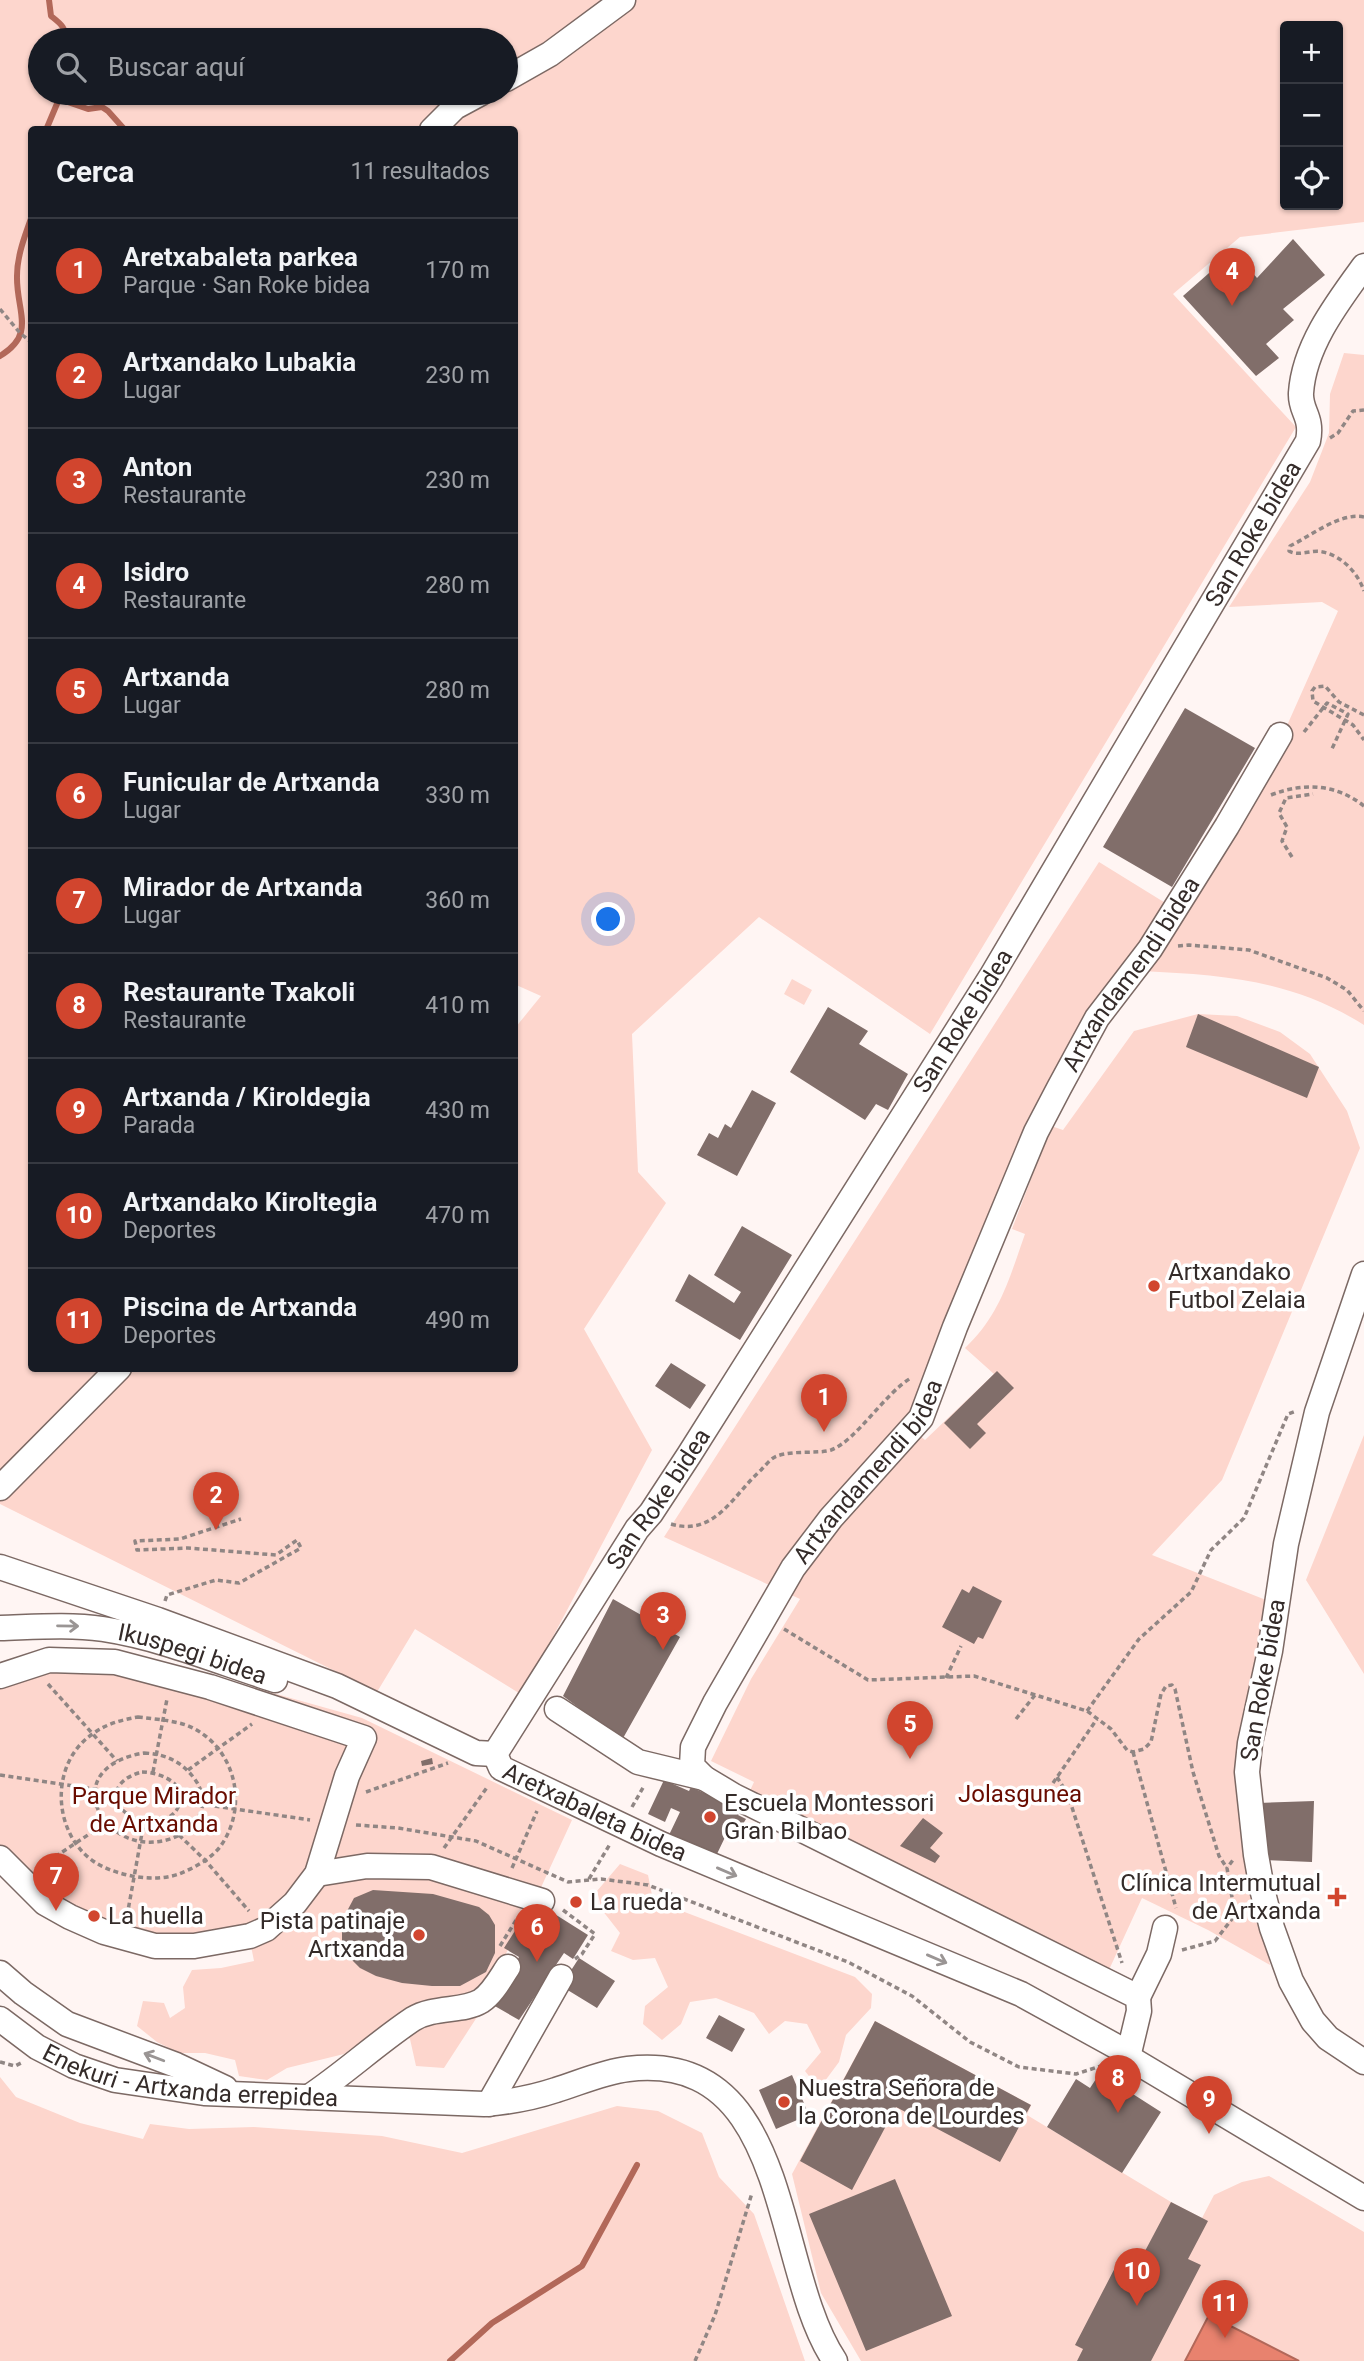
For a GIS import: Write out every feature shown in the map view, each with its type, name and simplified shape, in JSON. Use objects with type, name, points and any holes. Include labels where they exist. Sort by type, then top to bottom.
[{"type":"street","points":[[518,72],[550,54],[623,0]]},
{"type":"street","points":[[436,126],[459,105]]},
{"type":"street","name":"San Roke bidea","points":[[491,1758],[637,1529],[651,1513],[991,977],[1308,441],[1311,428],[1301,401],[1307,360],[1340,298],[1364,266]]},
{"type":"street","name":"Artxandamendi bidea","points":[[704,1779],[692,1766],[693,1747],[715,1703],[793,1567],[831,1518],[921,1418],[1036,1132],[1097,1018],[1150,949],[1240,803],[1292,733]]},
{"type":"street","name":"San Roke bidea","points":[[1364,1274],[1317,1412],[1286,1544],[1270,1651],[1250,1743],[1247,1772],[1262,1889],[1272,1928],[1291,1981],[1313,2021],[1328,2038],[1364,2062]]},
{"type":"street","points":[[0,1488],[115,1372]]},
{"type":"street","name":"Aretxabaleta bidea","points":[[0,1567],[158,1620],[337,1686],[491,1758],[547,1790],[661,1844],[1021,1994],[1119,2048],[1137,2063],[1364,2198]]},
{"type":"street","name":"Ikuspegi bidea","points":[[0,1628],[71,1626],[104,1629],[146,1638],[359,1707],[381,1707]]},
{"type":"street","points":[[0,1676],[49,1660],[116,1662],[274,1708],[364,1738],[347,1776],[317,1874],[295,1903],[266,1929],[236,1940],[194,1946],[155,1946],[123,1938],[70,1917],[45,1903],[0,1858]]},
{"type":"street","points":[[557,1709],[638,1762],[704,1779],[734,1797],[1138,1997]]},
{"type":"street","points":[[317,1874],[367,1866],[431,1867],[542,1901]]},
{"type":"street","points":[[1137,2063],[1138,1997],[1159,1954],[1171,1920]]},
{"type":"street","points":[[309,2097],[416,2017],[447,2007],[467,2006],[481,2001],[496,1987],[508,1967]]},
{"type":"street","points":[[0,1973],[67,2024],[176,2065],[239,2095]]},
{"type":"street","points":[[486,2104],[561,1978]]},
{"type":"street","name":"Enekuri - Artxanda errepidea","points":[[0,2020],[37,2047],[74,2066],[115,2080],[170,2090],[486,2104]]},
{"type":"street","points":[[486,2104],[523,2099],[627,2070],[655,2069],[693,2078],[722,2096],[750,2127],[763,2152],[811,2308],[827,2349],[835,2361]]},
{"type":"path","points":[[0,309],[28,340]]},
{"type":"path","points":[[1308,441],[1326,441],[1338,433],[1353,411],[1364,410]]},
{"type":"path","points":[[1364,517],[1356,516],[1331,525],[1290,546],[1289,551],[1294,554],[1323,552],[1337,558],[1347,564],[1364,591]]},
{"type":"path","points":[[1364,715],[1339,702],[1325,686],[1315,687],[1312,691],[1313,701],[1353,725],[1364,740]]},
{"type":"path","points":[[1292,733],[1327,703],[1348,714],[1331,751]]},
{"type":"path","points":[[1240,803],[1260,800],[1288,789],[1313,785],[1344,793],[1364,806]]},
{"type":"path","points":[[1292,857],[1282,841],[1287,827],[1279,813],[1286,798],[1313,794]]},
{"type":"path","points":[[1150,949],[1189,945],[1249,950],[1327,978],[1347,990],[1364,1011]]},
{"type":"path","points":[[651,1513],[663,1522],[676,1526],[700,1525],[712,1521],[750,1479],[776,1456],[830,1450],[847,1438],[905,1382],[918,1374],[940,1367]]},
{"type":"path","points":[[1087,1711],[1139,1640],[1191,1592],[1211,1550],[1244,1518],[1289,1414],[1298,1409],[1317,1412]]},
{"type":"path","points":[[167,1595],[216,1580],[239,1583],[301,1548],[297,1540],[276,1555],[188,1548],[137,1550],[135,1541],[180,1539],[241,1519]]},
{"type":"path","points":[[765,1617],[868,1680],[974,1676],[1087,1711],[1133,1752],[1144,1749],[1151,1742],[1161,1694],[1166,1686],[1172,1685],[1193,1772],[1219,1856],[1227,1868]]},
{"type":"path","points":[[946,1678],[961,1646]]},
{"type":"path","points":[[30,1665],[117,1761]]},
{"type":"path","points":[[153,1772],[171,1677]]},
{"type":"path","points":[[1016,1719],[1035,1695]]},
{"type":"path","points":[[188,1770],[274,1708]]},
{"type":"path","points":[[138,1717],[163,1721],[184,1724],[203,1734],[218,1748],[230,1766],[236,1788],[236,1809],[231,1829],[220,1847],[205,1860],[172,1877],[153,1879],[112,1871],[92,1860],[75,1843],[66,1825],[61,1805],[62,1784],[67,1765],[78,1747],[92,1733],[114,1722],[138,1717]]},
{"type":"path","points":[[1053,1783],[1097,1719]]},
{"type":"path","points":[[1133,1752],[1171,1920]]},
{"type":"path","points":[[156,1754],[169,1757],[188,1770],[197,1781],[203,1804],[198,1817],[179,1835],[167,1841],[141,1843],[117,1833],[106,1823],[95,1801],[94,1789],[99,1777],[117,1761],[131,1755],[156,1754]]},
{"type":"path","points":[[337,1814],[360,1794],[491,1758]]},
{"type":"path","points":[[451,1837],[491,1758]]},
{"type":"path","points":[[153,1772],[174,1784],[181,1801],[170,1815],[154,1822],[144,1822],[136,1820],[121,1809],[115,1792],[118,1784],[133,1774],[153,1772]]},
{"type":"path","points":[[0,1775],[115,1792]]},
{"type":"path","points":[[1057,1777],[1068,1795],[1117,1948]]},
{"type":"path","points":[[634,1804],[649,1778]]},
{"type":"path","points":[[516,1859],[547,1790]]},
{"type":"path","points":[[181,1801],[236,1809],[337,1814],[475,1841],[568,1882],[601,1879],[649,1885],[848,1962],[912,1996],[970,2042],[1019,2067],[1076,2074],[1137,2063]]},
{"type":"path","points":[[123,1938],[144,1822]]},
{"type":"path","points":[[19,1879],[106,1823]]},
{"type":"path","points":[[179,1835],[205,1860],[266,1929]]},
{"type":"path","points":[[589,1880],[611,1842]]},
{"type":"path","points":[[1159,1954],[1195,1948],[1215,1941],[1235,1915],[1228,1879]]},
{"type":"path","points":[[508,1967],[498,1958],[500,1946],[542,1901],[595,1934],[561,1978]]},
{"type":"path","points":[[1189,1943],[1195,1948]]},
{"type":"path","points":[[0,2062],[15,2066],[27,2060]]},
{"type":"path","points":[[695,2361],[715,2315],[755,2184]]},
{"type":"green space","points":[[0,0],[1364,0],[1364,222],[1240,237],[1173,294],[1296,427],[930,1034],[759,917],[632,1034],[638,1172],[666,1203],[584,1329],[652,1450],[522,1695],[415,1629],[377,1692],[0,1504]]},
{"type":"green space","points":[[1344,353],[1364,355],[1364,1025],[1311,998],[1284,989],[1230,978],[1142,971],[1285,730],[1338,611],[1322,602],[1229,607],[1310,482],[1329,433],[1330,394]]},
{"type":"green space","name":"Jolasgunea","points":[[1099,862],[1167,904],[1089,1019],[906,1424],[925,1440],[994,1374],[965,1348],[987,1323],[1008,1281],[1025,1234],[1012,1229],[1051,1126],[1063,1130],[1134,1031],[1198,1014],[1237,1016],[1280,1032],[1310,1054],[1347,1111],[1360,1148],[1222,1480],[1152,1555],[1266,1600],[1250,1858],[1270,1965],[1208,1930],[1142,1898],[1102,1985],[741,1810],[754,1782],[711,1761],[751,1679],[800,1599],[664,1537]]},
{"type":"green space","points":[[792,979],[812,990],[804,1005],[784,994]]},
{"type":"green space","points":[[1364,1435],[1364,1674],[1306,1580]]},
{"type":"green space","name":"Parque Mirador de Artxanda","points":[[122,1651],[362,1718],[572,1820],[538,1894],[495,1974],[479,2014],[444,2068],[416,2066],[410,2039],[396,2023],[368,2037],[344,2054],[287,2068],[267,2080],[239,2076],[235,2060],[205,2053],[179,2053],[157,2042],[137,2026],[143,2001],[164,2003],[170,2018],[185,2008],[183,1987],[192,1970],[221,1968],[254,1961],[251,1946],[129,1951],[105,1946],[67,1929],[0,1868],[0,1667]]},
{"type":"green space","points":[[620,1864],[648,1875],[653,1900],[855,1977],[872,1994],[871,2008],[846,2035],[839,2062],[819,2089],[805,2071],[821,2052],[807,2024],[785,2021],[769,2034],[754,2013],[716,1998],[690,2002],[681,2024],[662,2040],[643,2024],[645,2006],[668,1987],[655,1958],[633,1960],[611,1951],[620,1933],[602,1910],[597,1891]]},
{"type":"green space","points":[[875,2021],[1031,2105],[1027,2115],[1202,2218],[1214,2195],[1242,2182],[1269,2176],[1364,2232],[1364,2361],[1299,2361],[1209,2315],[1185,2361],[861,2361],[821,2293],[792,2174]]},
{"type":"green space","points":[[0,2077],[16,2097],[80,2123],[143,2139],[150,2124],[189,2129],[254,2127],[382,2136],[462,2153],[617,2106],[658,2111],[702,2133],[719,2177],[754,2214],[805,2361],[0,2361]]},
{"type":"shaded area","points":[[1209,2315],[1299,2361],[1185,2361]]},
{"type":"building","points":[[1293,239],[1325,275],[1283,309],[1294,320],[1266,344],[1279,358],[1256,376],[1183,296],[1234,251],[1257,278]]},
{"type":"building","points":[[1185,708],[1255,748],[1172,887],[1103,847]]},
{"type":"building","points":[[828,1007],[868,1031],[859,1044],[908,1074],[888,1110],[876,1104],[865,1120],[790,1072]]},
{"type":"building","points":[[1198,1014],[1319,1067],[1307,1098],[1186,1047]]},
{"type":"building","points":[[752,1090],[776,1103],[737,1176],[697,1155],[709,1133],[718,1138],[725,1124],[731,1128]]},
{"type":"building","points":[[742,1226],[792,1255],[740,1340],[675,1301],[689,1274],[734,1303],[741,1292],[714,1275]]},
{"type":"building","points":[[671,1363],[706,1385],[690,1409],[655,1386]]},
{"type":"building","points":[[997,1371],[1014,1388],[977,1424],[986,1433],[970,1449],[944,1423]]},
{"type":"building","points":[[973,1586],[1002,1601],[983,1639],[978,1637],[974,1644],[942,1627],[962,1589],[969,1593]]},
{"type":"building","points":[[613,1599],[680,1637],[622,1740],[563,1696]]},
{"type":"building","points":[[432,1758],[433,1764],[422,1766],[421,1761]]},
{"type":"building","name":"Escuela Montessori Gran Bilbao","points":[[664,1780],[689,1791],[691,1787],[741,1810],[738,1815],[746,1819],[743,1824],[728,1831],[716,1856],[669,1835],[680,1812],[671,1808],[665,1822],[648,1814]]},
{"type":"building","points":[[1314,1801],[1312,1862],[1267,1860],[1258,1803]]},
{"type":"building","points":[[923,1818],[943,1833],[930,1848],[940,1856],[935,1863],[900,1846]]},
{"type":"building","name":"Pista patinaje Artxanda","points":[[373,1890],[433,1894],[479,1907],[489,1915],[495,1925],[495,1953],[486,1972],[460,1986],[432,1986],[402,1983],[376,1976],[360,1968],[348,1956],[342,1943],[342,1931],[346,1913],[354,1898]]},
{"type":"building","points":[[534,1901],[588,1935],[573,1959],[564,1953],[519,2020],[493,2005],[519,1957],[504,1948]]},
{"type":"building","points":[[579,1958],[615,1981],[597,2008],[561,1986]]},
{"type":"building","points":[[719,2015],[745,2029],[732,2052],[706,2038]]},
{"type":"building","points":[[875,2021],[1031,2105],[1000,2162],[896,2107],[852,2190],[800,2161]]},
{"type":"building","points":[[1100,2073],[1161,2112],[1122,2173],[1047,2127],[1076,2079],[1090,2088]]},
{"type":"building","name":"Nuestra Señora de la Corona de Lourdes","points":[[792,2075],[809,2115],[776,2129],[759,2090]]},
{"type":"building","points":[[895,2179],[952,2316],[866,2351],[809,2214]]},
{"type":"building","points":[[1171,2202],[1208,2221],[1188,2259],[1201,2265],[1151,2361],[1077,2361],[1083,2349],[1075,2345],[1119,2260],[1136,2268]]},
{"type":"waterway","points":[[49,0],[51,16],[63,28]]},
{"type":"waterway","points":[[48,126],[56,105]]},
{"type":"waterway","points":[[76,105],[88,109],[102,107],[121,126]]},
{"type":"waterway","points":[[0,356],[11,348],[21,330],[17,268],[28,228]]},
{"type":"waterway","points":[[450,2361],[492,2323],[582,2266],[637,2165]]},
{"type":"place","name":"Isidro","points":[[1232,306]]},
{"type":"place","name":"Artxandako Futbol Zelaia","points":[[1154,1286]]},
{"type":"place","name":"Aretxabaleta parkea","points":[[824,1432]]},
{"type":"place","name":"Artxandako Lubakia","points":[[216,1530]]},
{"type":"place","name":"Anton","points":[[663,1650]]},
{"type":"place","name":"Artxanda","points":[[910,1759]]},
{"type":"place","name":"Escuela Montessori Gran Bilbao","points":[[710,1817]]},
{"type":"place","name":"Clínica Intermutual de Artxanda","points":[[1337,1897]]},
{"type":"place","name":"La rueda","points":[[576,1902]]},
{"type":"place","name":"Mirador de Artxanda","points":[[56,1911]]},
{"type":"place","name":"La huella","points":[[94,1916]]},
{"type":"place","name":"Pista patinaje Artxanda","points":[[419,1935]]},
{"type":"place","name":"Funicular de Artxanda","points":[[537,1962]]},
{"type":"place","name":"Nuestra Señora de la Corona de Lourdes","points":[[784,2102]]},
{"type":"place","name":"Restaurante Txakoli","points":[[1118,2113]]},
{"type":"place","name":"Artxanda / Kiroldegia","points":[[1209,2134]]},
{"type":"place","name":"Artxandako Kiroltegia","points":[[1137,2306]]},
{"type":"place","name":"Piscina de Artxanda","points":[[1225,2338]]}]
